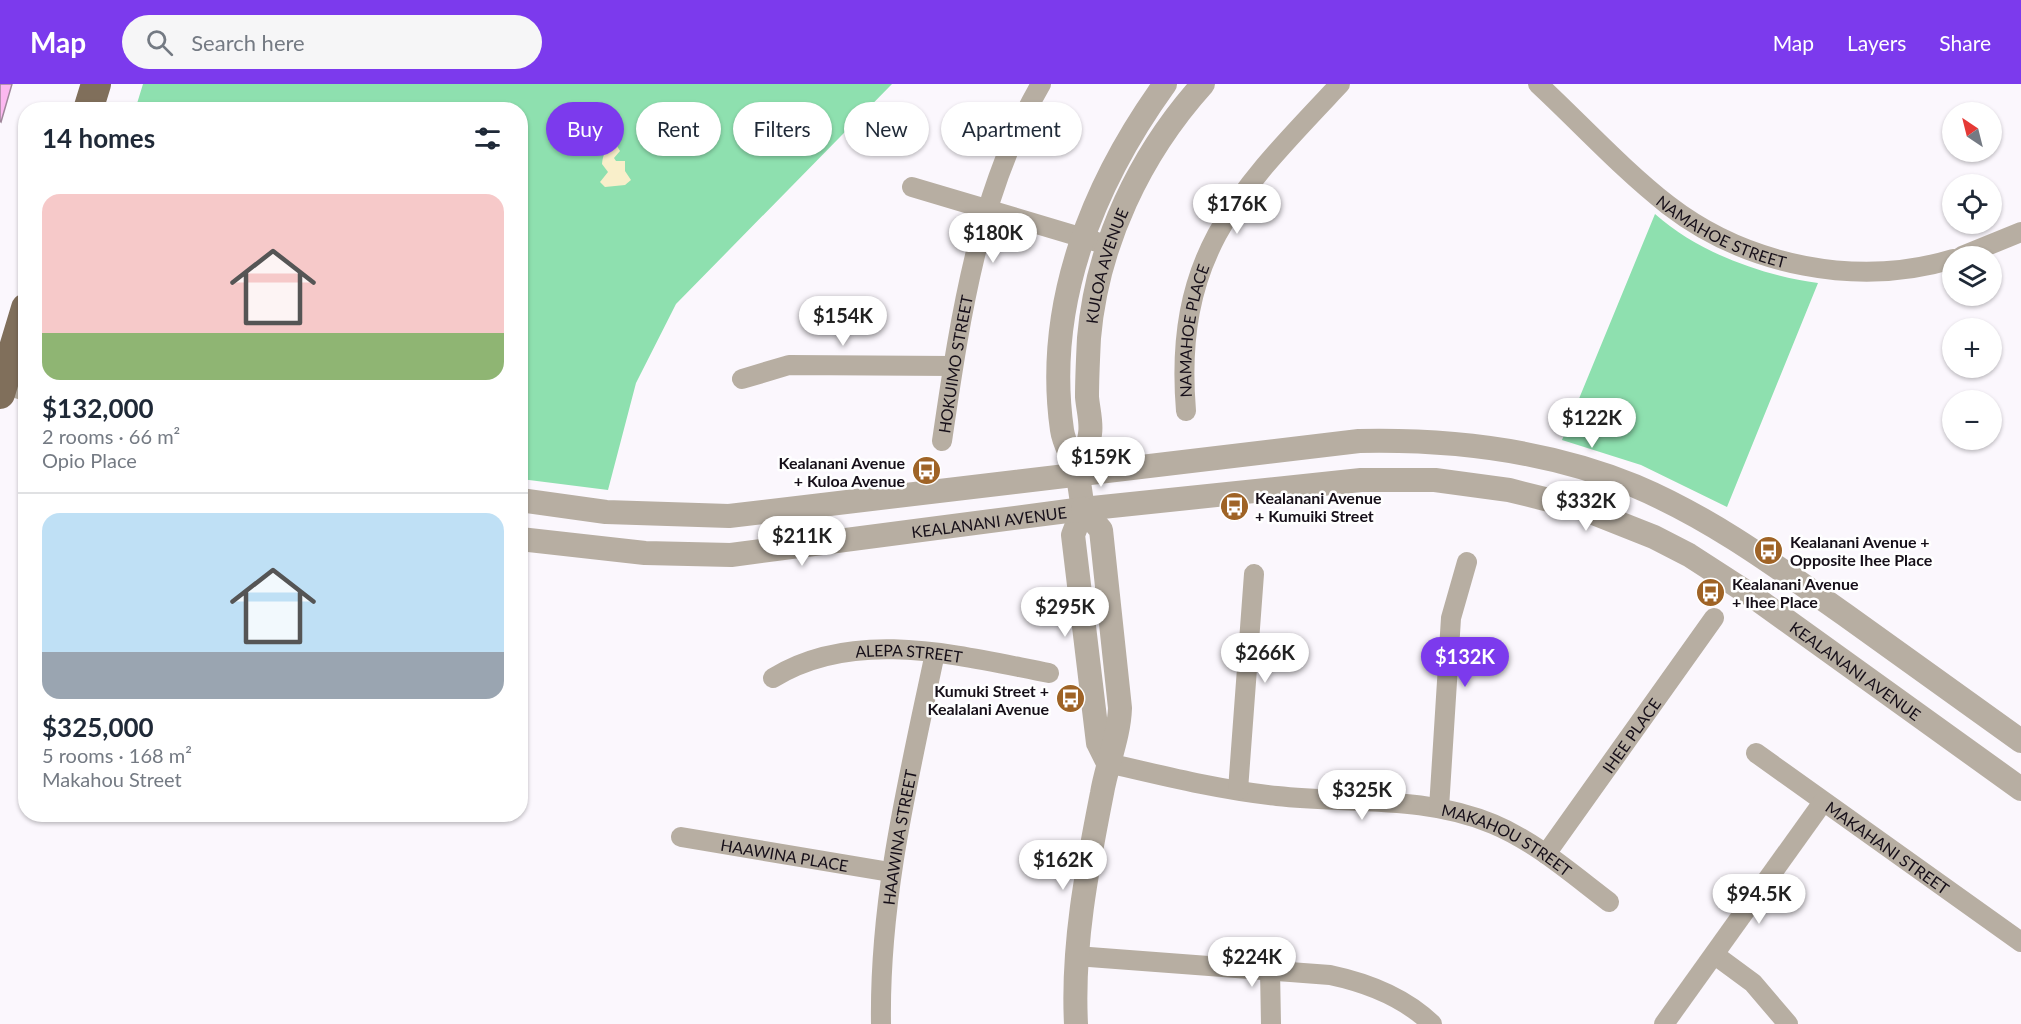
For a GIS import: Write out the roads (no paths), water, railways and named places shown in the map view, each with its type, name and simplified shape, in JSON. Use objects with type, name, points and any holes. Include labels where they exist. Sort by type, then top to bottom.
[{"type":"main road","points":[[90,102],[96,84]]},
{"type":"main road","points":[[10,388],[18,354]]},
{"type":"street","name":"HOKUIMO STREET","points":[[942,441],[953,366],[973,265],[988,208],[1008,151],[1041,84]]},
{"type":"street","name":"KULOA AVENUE","points":[[1083,509],[1077,473],[1062,429],[1059,364],[1066,300],[1082,237],[1109,171],[1127,139],[1165,84]]},
{"type":"street","name":"KULOA AVENUE","points":[[1077,473],[1091,433],[1087,396],[1090,335],[1094,305],[1109,246],[1134,183],[1151,154],[1203,84]]},
{"type":"street","name":"NAMAHOE PLACE","points":[[1186,411],[1184,384],[1187,329],[1194,294],[1209,250],[1232,206],[1247,185],[1340,84]]},
{"type":"street","name":"NAMAHOE STREET","points":[[1538,84],[1669,205],[1702,227],[1746,249],[1802,265],[1861,272],[1917,267],[1942,261]]},
{"type":"street","points":[[912,187],[1109,246]]},
{"type":"street","points":[[1987,246],[2021,232]]},
{"type":"street","points":[[742,379],[789,365],[953,366]]},
{"type":"street","points":[[528,501],[616,512],[729,516],[1319,445],[1389,440],[1478,445],[1570,465],[1633,486],[1671,502],[1743,543],[2021,741]]},
{"type":"street","name":"KEALANANI AVENUE","points":[[528,540],[645,554],[731,555],[1083,509],[1324,483],[1398,479],[1500,488],[1581,508],[1654,537],[1722,575],[2021,789]]},
{"type":"street","points":[[1076,1024],[1076,956],[1088,861],[1108,763],[1118,729],[1120,708],[1101,530],[1083,509]]},
{"type":"street","points":[[1439,808],[1451,618],[1467,562]]},
{"type":"street","points":[[1238,790],[1254,574]]},
{"type":"street","name":"IHEE PLACE","points":[[1545,854],[1714,618]]},
{"type":"street","name":"ALEPA STREET","points":[[773,678],[814,658],[859,651],[895,649],[934,653],[1049,673]]},
{"type":"street","name":"HAAWINA STREET","points":[[881,1024],[882,952],[890,872],[934,653]]},
{"type":"street","name":"MAKAHANI STREET","points":[[1756,753],[2021,942]]},
{"type":"street","name":"MAKAHOU STREET","points":[[1108,763],[1277,796],[1439,808],[1493,824],[1545,854],[1610,902]]},
{"type":"street","points":[[1664,1024],[1823,802]]},
{"type":"street","name":"HAAWINA PLACE","points":[[681,837],[890,872]]},
{"type":"street","points":[[1715,955],[1753,983],[1788,1024]]},
{"type":"street","points":[[1076,956],[1330,975],[1371,986],[1409,1006],[1432,1024]]},
{"type":"street","points":[[1270,970],[1271,1024]]},
{"type":"place","name":"Kealanani Avenue + Kuloa Avenue","points":[[926,471]]},
{"type":"place","name":"Kealanani Avenue + Kumuiki Street","points":[[1234,506]]},
{"type":"place","name":"Kealanani Avenue + Opposite Ihee Place","points":[[1769,550]]},
{"type":"place","name":"Kealanani Avenue + Ihee Place","points":[[1711,592]]},
{"type":"place","name":"Kumuki Street + Kealalani Avenue","points":[[1070,699]]}]
